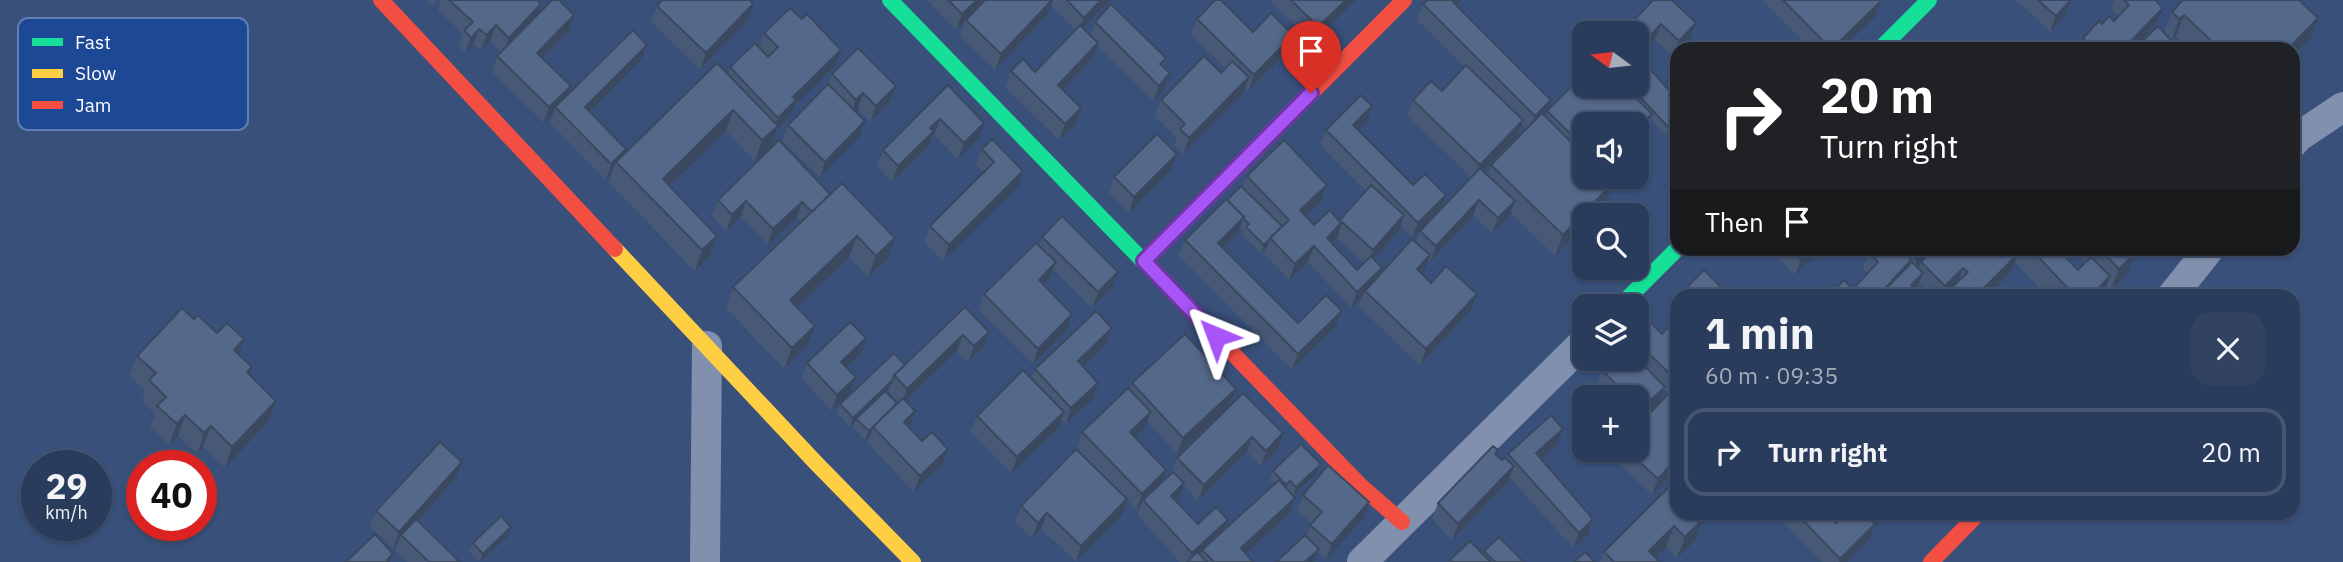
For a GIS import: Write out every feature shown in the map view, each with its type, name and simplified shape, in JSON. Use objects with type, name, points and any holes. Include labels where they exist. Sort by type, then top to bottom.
[{"type":"street","points":[[381,0],[816,463],[914,562]]},
{"type":"street","points":[[890,0],[1361,486],[1402,522]]},
{"type":"street","points":[[1144,261],[1404,0]]},
{"type":"street","points":[[1887,42],[1929,0]]},
{"type":"street","points":[[2300,136],[2343,107]]},
{"type":"street","points":[[1632,294],[1670,256]]},
{"type":"street","points":[[2178,289],[2204,256]]},
{"type":"street","points":[[705,562],[706,346]]},
{"type":"street","points":[[1362,562],[1572,354]]},
{"type":"street","points":[[1931,562],[1972,520]]},
{"type":"building","points":[[449,0],[537,0],[541,4],[509,38],[496,25],[487,35],[479,29],[471,38],[464,30],[473,22]]},
{"type":"building","points":[[552,0],[559,0],[574,15],[537,53],[571,86],[549,107],[497,56]]},
{"type":"building","points":[[662,0],[750,0],[753,4],[706,53],[657,6]]},
{"type":"building","points":[[948,0],[977,0],[962,14]]},
{"type":"building","points":[[985,0],[1052,0],[1001,54],[966,20]]},
{"type":"building","points":[[1067,0],[1101,0],[1084,18]]},
{"type":"building","points":[[1215,0],[1221,0],[1253,32],[1271,13],[1293,35],[1254,75],[1197,19]]},
{"type":"building","points":[[1291,0],[1346,0],[1318,27]]},
{"type":"building","points":[[1427,0],[1455,0],[1453,2],[1551,100],[1535,116],[1423,4]]},
{"type":"building","points":[[1653,0],[1672,0],[1696,23],[1679,41],[1661,24],[1649,37],[1649,21],[1633,21]]},
{"type":"building","points":[[1783,0],[1881,1],[1839,42],[1824,42]]},
{"type":"building","points":[[2038,0],[2071,0],[2056,16]]},
{"type":"building","points":[[2124,0],[2155,0],[2163,8],[2130,42],[2087,42],[2083,38],[2099,21],[2102,24],[2109,16],[2114,21],[2129,5]]},
{"type":"building","points":[[2183,0],[2299,0],[2318,18],[2295,42],[2213,42],[2184,15],[2179,19],[2172,12]]},
{"type":"building","points":[[1111,4],[1166,58],[1160,64],[1170,73],[1159,86],[1095,22]]},
{"type":"building","points":[[790,8],[802,19],[807,14],[841,50],[793,97],[796,100],[778,118],[730,67],[755,43],[768,57],[778,47],[764,33]]},
{"type":"building","points":[[1080,25],[1098,43],[1058,85],[1081,108],[1065,124],[1011,71],[1023,59],[1035,72]]},
{"type":"building","points":[[2158,26],[2173,42],[2141,42]]},
{"type":"building","points":[[633,30],[647,45],[585,107],[626,149],[611,164],[555,107]]},
{"type":"building","points":[[858,48],[896,86],[876,106],[863,93],[856,100],[832,74]]},
{"type":"building","points":[[1204,56],[1221,73],[1232,61],[1249,77],[1189,138],[1180,129],[1185,124],[1161,100]]},
{"type":"building","points":[[717,63],[778,126],[762,140],[733,110],[663,179],[717,236],[702,250],[616,162]]},
{"type":"building","points":[[1466,65],[1523,120],[1480,165],[1413,100],[1431,81],[1442,91]]},
{"type":"building","points":[[1649,68],[1670,91],[1669,128],[1641,98],[1649,98]]},
{"type":"building","points":[[828,84],[865,121],[825,162],[788,125]]},
{"type":"building","points":[[948,85],[984,123],[964,143],[940,119],[930,128],[934,131],[898,166],[883,150]]},
{"type":"building","points":[[1572,86],[1572,98],[1636,98],[1652,114],[1649,117],[1649,112],[1572,112],[1572,135],[1547,111]]},
{"type":"building","points":[[1361,95],[1372,106],[1353,125],[1413,185],[1425,174],[1446,195],[1418,223],[1326,130]]},
{"type":"building","points":[[1542,113],[1572,143],[1572,189],[1607,189],[1594,203],[1572,203],[1572,226],[1563,235],[1491,165]]},
{"type":"building","points":[[1157,134],[1177,154],[1134,197],[1114,177]]},
{"type":"building","points":[[992,139],[1023,171],[949,245],[930,226],[994,162],[982,149]]},
{"type":"building","points":[[779,140],[830,194],[812,212],[802,202],[773,229],[746,201],[732,215],[718,200]]},
{"type":"building","points":[[1284,140],[1327,185],[1300,210],[1314,225],[1330,210],[1339,221],[1371,185],[1404,215],[1373,250],[1342,222],[1327,238],[1357,270],[1371,256],[1382,268],[1357,292],[1314,246],[1295,264],[1270,238],[1289,220],[1247,176]]},
{"type":"building","points":[[1480,168],[1515,201],[1498,218],[1479,200],[1436,246],[1420,231]]},
{"type":"building","points":[[842,183],[895,238],[876,256],[857,236],[790,300],[815,326],[792,348],[733,287]]},
{"type":"building","points":[[1241,186],[1282,226],[1264,245],[1246,227],[1249,224],[1227,200]]},
{"type":"building","points":[[1226,199],[1244,217],[1218,243],[1298,323],[1326,295],[1342,311],[1298,354],[1185,240]]},
{"type":"building","points":[[1062,216],[1118,272],[1098,292],[1042,237]]},
{"type":"building","points":[[1412,239],[1430,255],[1417,269],[1431,283],[1446,266],[1477,294],[1426,349],[1365,291]]},
{"type":"building","points":[[1036,243],[1056,262],[1039,280],[1072,314],[1038,349],[984,294]]},
{"type":"building","points":[[1872,256],[1907,256],[1911,260],[1884,289],[1853,289],[1878,262]]},
{"type":"building","points":[[1927,256],[2016,256],[1983,289],[1950,289],[1968,272],[1963,268],[1945,286],[1921,262]]},
{"type":"building","points":[[2038,256],[2065,256],[2078,270],[2091,257],[2110,276],[2098,289],[2068,289]]},
{"type":"building","points":[[2107,256],[2132,256],[2119,269]]},
{"type":"building","points":[[1912,262],[1923,273],[1911,285],[1915,289],[1886,289]]},
{"type":"building","points":[[1704,270],[1723,289],[1689,289],[1687,287]]},
{"type":"building","points":[[1844,280],[1853,289],[1836,289]]},
{"type":"building","points":[[965,307],[989,332],[974,346],[963,335],[907,389],[894,375]]},
{"type":"building","points":[[182,308],[194,319],[198,315],[217,333],[227,323],[244,339],[234,350],[252,367],[247,372],[276,401],[232,447],[211,426],[204,433],[185,415],[177,424],[157,406],[166,397],[149,380],[156,373],[137,356]]},
{"type":"building","points":[[1096,311],[1112,328],[1078,361],[1098,383],[1071,408],[1035,369]]},
{"type":"building","points":[[1649,321],[1662,334],[1670,325],[1670,374],[1649,354]]},
{"type":"building","points":[[850,322],[866,338],[841,362],[856,377],[837,395],[807,363]]},
{"type":"building","points":[[1185,334],[1236,389],[1183,438],[1132,383]]},
{"type":"building","points":[[894,353],[905,365],[853,418],[840,404]]},
{"type":"building","points":[[1023,370],[1064,412],[1017,457],[977,416]]},
{"type":"building","points":[[1649,370],[1665,387],[1649,402],[1649,385],[1616,385],[1603,371]]},
{"type":"building","points":[[1128,388],[1151,412],[1130,432],[1166,470],[1142,494],[1082,432]]},
{"type":"building","points":[[885,391],[897,403],[869,431],[856,419]]},
{"type":"building","points":[[1243,393],[1283,433],[1266,451],[1252,437],[1204,485],[1177,458]]},
{"type":"building","points":[[1669,393],[1670,466],[1658,479],[1640,462],[1649,462],[1649,414]]},
{"type":"building","points":[[903,398],[915,411],[904,422],[922,441],[932,432],[948,449],[920,476],[873,427]]},
{"type":"building","points":[[1551,415],[1563,429],[1536,453],[1593,519],[1579,533],[1508,454]]},
{"type":"building","points":[[440,442],[462,462],[399,532],[376,511]]},
{"type":"building","points":[[1301,444],[1321,464],[1296,487],[1290,481],[1286,485],[1273,471]]},
{"type":"building","points":[[1493,446],[1498,450],[1495,454],[1514,466],[1458,524],[1438,503]]},
{"type":"building","points":[[1076,449],[1127,499],[1081,546],[1047,513],[1038,523],[1021,506]]},
{"type":"building","points":[[1328,465],[1369,502],[1332,544],[1310,525],[1322,512],[1303,495]]},
{"type":"building","points":[[1173,472],[1184,483],[1171,496],[1198,524],[1216,507],[1228,520],[1192,553],[1143,500]]},
{"type":"building","points":[[1279,480],[1295,498],[1241,548],[1253,562],[1214,562],[1202,550]]},
{"type":"building","points":[[1670,486],[1670,520],[1702,520],[1685,537],[1674,526],[1649,551],[1660,562],[1614,562],[1604,552]]},
{"type":"building","points":[[501,516],[511,527],[483,554],[473,543]]},
{"type":"building","points":[[416,519],[460,562],[429,562],[401,535]]},
{"type":"building","points":[[1803,520],[1833,520],[1836,523],[1839,520],[1871,520],[1875,524],[1840,559]]},
{"type":"building","points":[[375,534],[393,554],[387,560],[389,562],[346,562]]},
{"type":"building","points":[[1305,535],[1319,549],[1305,562],[1276,562]]},
{"type":"building","points":[[1499,537],[1524,562],[1495,562],[1484,551]]},
{"type":"building","points":[[1470,541],[1491,562],[1450,560]]},
{"type":"building","points":[[1197,552],[1207,562],[1187,562]]},
{"type":"building","points":[[1585,552],[1595,562],[1574,562]]},
{"type":"traffic: fast","points":[[890,0],[1209,329]]},
{"type":"traffic: fast","points":[[1887,42],[1929,0]]},
{"type":"traffic: fast","points":[[1632,294],[1670,256]]},
{"type":"traffic: slow","points":[[615,249],[913,562]]},
{"type":"traffic: jam","points":[[381,0],[615,249]]},
{"type":"traffic: jam","points":[[1144,261],[1404,0]]},
{"type":"traffic: jam","points":[[1209,329],[1361,486],[1402,522]]},
{"type":"traffic: jam","points":[[1931,562],[1972,520]]},
{"type":"route","points":[[1216,336],[1144,261],[1311,93]]}]
